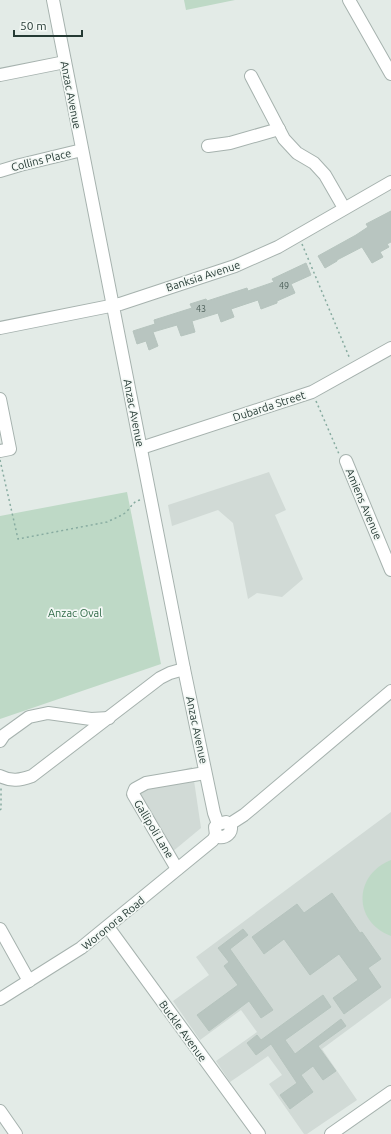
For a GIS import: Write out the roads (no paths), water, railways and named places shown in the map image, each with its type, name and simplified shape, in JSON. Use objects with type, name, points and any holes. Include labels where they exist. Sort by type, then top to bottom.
[{"type":"street","name":"Anzac Avenue","points":[[53,0],[184,669],[214,813],[221,827]]},
{"type":"street","points":[[349,0],[391,74]]},
{"type":"street","points":[[0,75],[65,62]]},
{"type":"street","points":[[251,76],[279,129],[290,146],[326,175],[344,208]]},
{"type":"street","points":[[208,146],[230,143],[279,129]]},
{"type":"street","name":"Collins Place","points":[[0,171],[20,164],[82,150]]},
{"type":"street","name":"Banksia Avenue","points":[[0,328],[113,305],[234,266],[264,254],[391,182]]},
{"type":"street","name":"Dubarda Street","points":[[141,448],[312,392],[391,348]]},
{"type":"street","points":[[0,399],[10,450],[0,451]]},
{"type":"street","name":"Amiens Avenue","points":[[346,461],[391,570]]},
{"type":"street","points":[[4,778],[18,781],[32,776],[160,678],[184,669]]},
{"type":"street","name":"Woronora Road","points":[[0,999],[75,953],[108,928],[213,840],[221,827],[244,815],[391,691]]},
{"type":"street","points":[[0,740],[4,735],[29,717],[48,713],[91,719],[109,718]]},
{"type":"street","name":"Gallipoli Lane","points":[[178,869],[133,794],[135,789],[146,783],[206,773]]},
{"type":"street","name":"Buckle Avenue","points":[[108,928],[260,1134]]},
{"type":"street","points":[[0,929],[29,982]]},
{"type":"street","points":[[331,1134],[391,1092]]},
{"type":"street","points":[[0,1111],[16,1134]]},
{"type":"park label","name":"Anzac Oval","points":[[75,613]]}]
